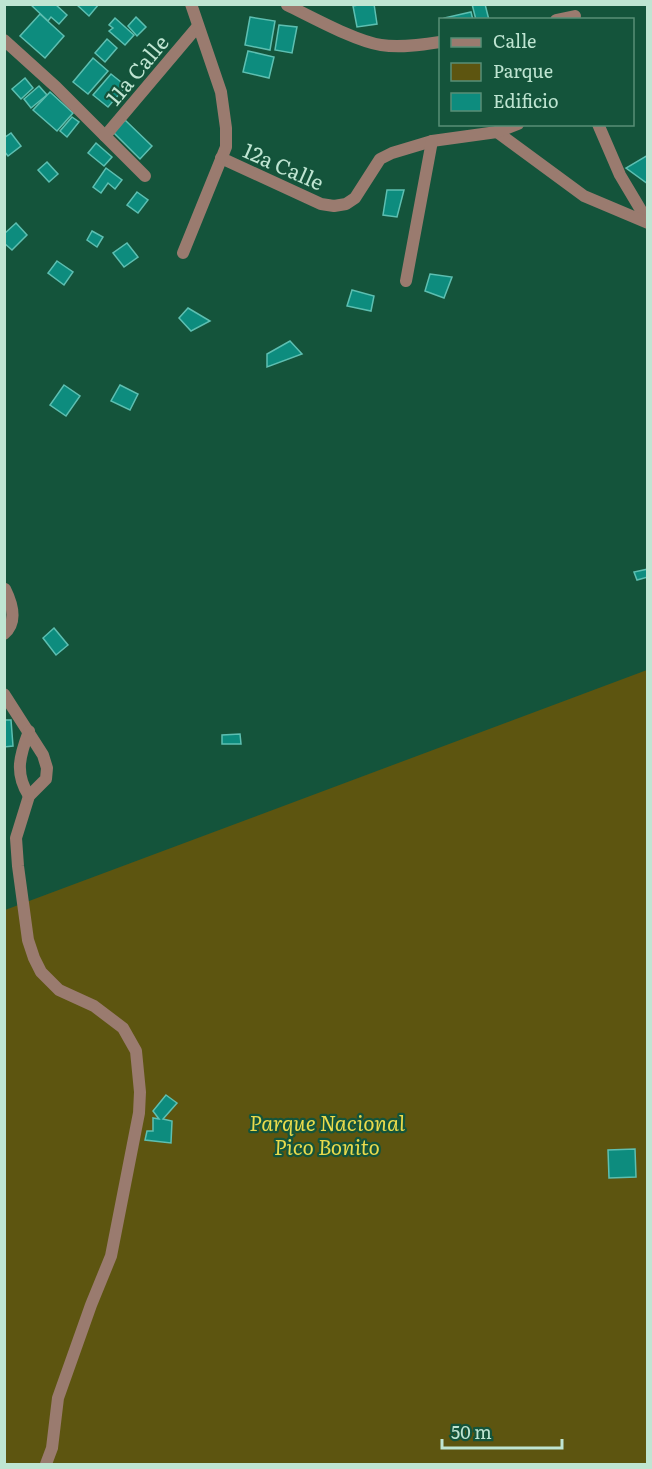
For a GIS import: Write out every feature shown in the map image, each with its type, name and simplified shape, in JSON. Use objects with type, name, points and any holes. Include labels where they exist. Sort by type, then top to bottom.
[{"type":"street","points":[[183,253],[226,147],[221,92],[191,4]]},
{"type":"street","points":[[287,5],[348,34],[380,45],[418,46],[439,42]]},
{"type":"street","name":"11a Calle","points":[[105,136],[198,26]]},
{"type":"street","points":[[4,40],[56,87],[145,176]]},
{"type":"street","name":"12a Calle","points":[[221,158],[321,204],[334,206],[346,204],[355,198],[380,159],[392,153],[432,141],[496,132],[512,126]]},
{"type":"street","points":[[599,126],[621,175],[648,222]]},
{"type":"street","points":[[496,132],[584,196],[648,222]]},
{"type":"street","points":[[406,280],[432,141]]},
{"type":"street","points":[[4,634],[11,624],[12,615],[12,602],[5,590]]},
{"type":"street","points":[[4,694],[43,755],[47,768],[46,779],[29,796],[16,837],[28,940],[34,958],[41,972],[58,990],[94,1006],[123,1028],[136,1051],[140,1092],[139,1113],[111,1256],[58,1398],[52,1448],[46,1464]]},
{"type":"street","points":[[29,731],[22,748],[19,766],[21,784],[29,796]]},
{"type":"green space","name":"Parque Nacional Pico Bonito","points":[[647,670],[647,1464],[5,1464],[5,910]]},
{"type":"building","points":[[30,4],[55,4],[67,15],[59,24],[51,17],[48,21]]},
{"type":"building","points":[[76,4],[99,4],[89,16]]},
{"type":"building","points":[[374,4],[377,24],[357,27],[353,6]]},
{"type":"building","points":[[472,4],[485,4],[488,18],[476,18]]},
{"type":"building","points":[[471,12],[472,18],[444,18]]},
{"type":"building","points":[[40,14],[64,36],[45,58],[20,36]]},
{"type":"building","points":[[136,17],[146,27],[137,36],[128,26]]},
{"type":"building","points":[[250,17],[275,21],[270,50],[245,45]]},
{"type":"building","points":[[115,18],[134,35],[125,45],[109,31],[113,28],[109,25]]},
{"type":"building","points":[[279,25],[297,27],[292,53],[275,50]]},
{"type":"building","points":[[107,39],[117,48],[105,62],[95,53]]},
{"type":"building","points":[[248,51],[274,57],[269,78],[243,72]]},
{"type":"building","points":[[93,58],[108,71],[88,94],[73,82]]},
{"type":"building","points":[[111,74],[126,86],[108,107],[93,95]]},
{"type":"building","points":[[25,78],[33,88],[21,99],[12,89]]},
{"type":"building","points":[[39,86],[47,95],[31,108],[24,99]]},
{"type":"building","points":[[50,92],[73,113],[57,131],[33,110]]},
{"type":"building","points":[[72,117],[79,122],[67,137],[60,131]]},
{"type":"building","points":[[125,120],[152,146],[140,159],[113,132]]},
{"type":"building","points":[[11,133],[21,146],[8,156],[4,151],[4,138]]},
{"type":"building","points":[[96,143],[112,157],[104,166],[88,153]]},
{"type":"building","points":[[648,155],[648,184],[626,168]]},
{"type":"building","points":[[47,162],[58,174],[49,182],[38,170]]},
{"type":"building","points":[[106,168],[122,180],[115,189],[108,183],[101,193],[93,187]]},
{"type":"building","points":[[387,190],[404,190],[397,217],[383,215]]},
{"type":"building","points":[[137,192],[148,200],[138,213],[127,205]]},
{"type":"building","points":[[16,223],[27,235],[12,250],[4,243],[4,234]]},
{"type":"building","points":[[92,231],[103,237],[97,247],[87,240]]},
{"type":"building","points":[[127,243],[138,257],[124,267],[113,253]]},
{"type":"building","points":[[57,261],[73,272],[64,285],[48,273]]},
{"type":"building","points":[[430,274],[452,277],[444,298],[425,291]]},
{"type":"building","points":[[352,290],[374,296],[371,311],[347,306]]},
{"type":"building","points":[[188,308],[210,321],[191,331],[179,318]]},
{"type":"building","points":[[290,341],[302,354],[267,367],[267,354]]},
{"type":"building","points":[[64,385],[80,396],[66,416],[50,405]]},
{"type":"building","points":[[120,385],[138,394],[130,410],[111,401]]},
{"type":"building","points":[[648,569],[648,577],[637,580],[634,572]]},
{"type":"building","points":[[54,628],[68,645],[56,655],[43,638]]},
{"type":"building","points":[[4,720],[11,720],[13,746],[4,747]]},
{"type":"building","points":[[240,734],[241,744],[222,744],[222,735]]},
{"type":"building","points":[[166,1095],[177,1103],[163,1119],[172,1121],[171,1143],[145,1140],[147,1131],[153,1131],[153,1118],[159,1119],[153,1111]]},
{"type":"building","points":[[635,1149],[636,1177],[609,1178],[608,1150]]}]
